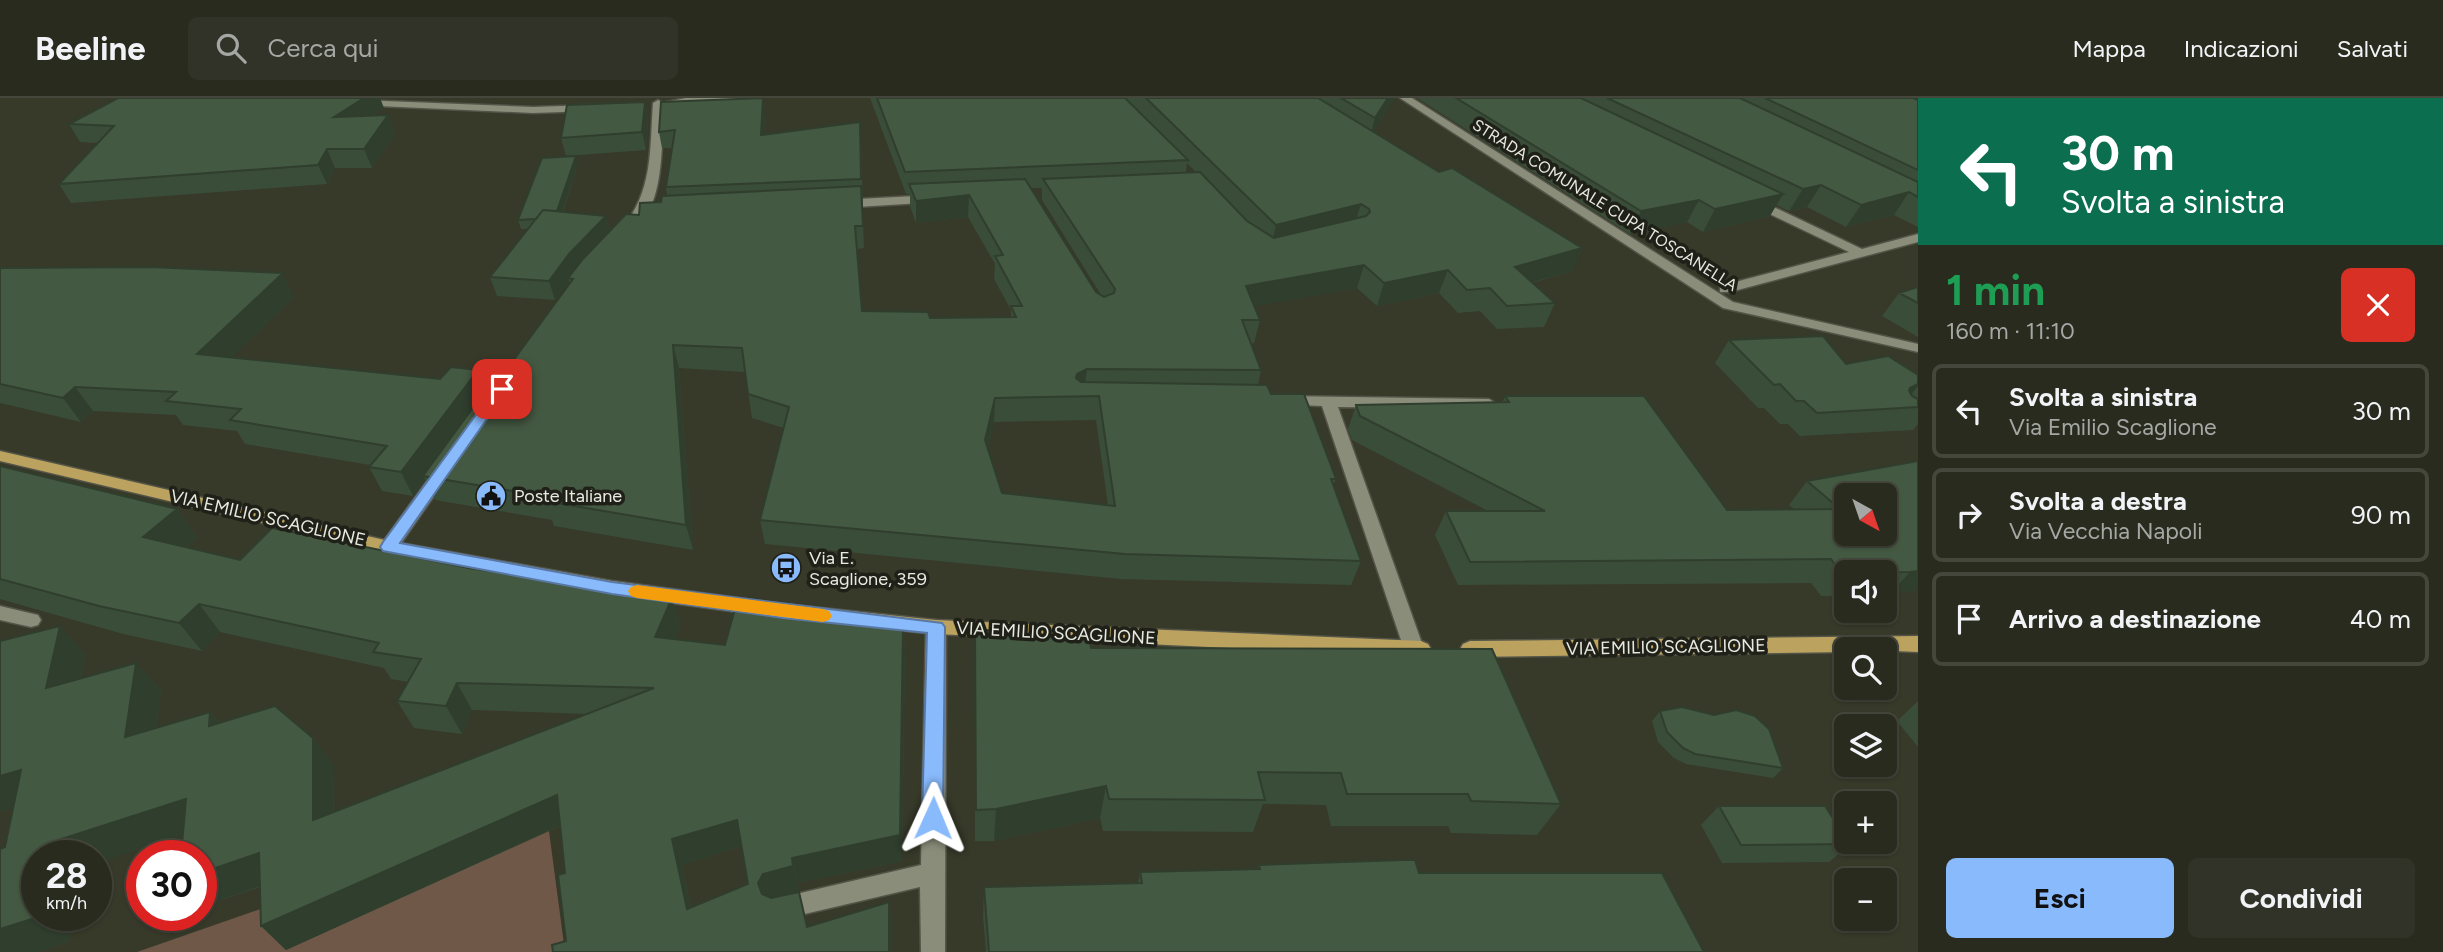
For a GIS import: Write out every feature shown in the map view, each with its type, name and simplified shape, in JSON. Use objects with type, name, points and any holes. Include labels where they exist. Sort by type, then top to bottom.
[{"type":"main road","name":"VIA EMILIO SCAGLIONE","points":[[0,456],[388,547],[612,588],[783,611],[936,627],[1414,649],[1918,644]]},
{"type":"street","points":[[652,103],[673,98]]},
{"type":"street","points":[[652,103],[741,98]]},
{"type":"street","name":"STRADA COMUNALE CUPA TOSCANELLA","points":[[1405,98],[1728,305],[1918,348]]},
{"type":"street","points":[[343,102],[533,110],[600,107]]},
{"type":"street","points":[[624,230],[650,212],[652,103]]},
{"type":"street","points":[[1746,198],[1861,253]]},
{"type":"street","points":[[822,204],[947,199]]},
{"type":"street","points":[[1725,289],[1918,238]]},
{"type":"street","points":[[1260,401],[1507,404]]},
{"type":"street","points":[[1328,401],[1414,649]]},
{"type":"street","points":[[388,547],[453,457]]},
{"type":"street","points":[[0,613],[31,620]]},
{"type":"street","points":[[933,952],[936,627]]},
{"type":"street","points":[[779,909],[932,873]]},
{"type":"shaded area","points":[[549,831],[565,952],[137,952],[197,931],[217,931],[217,924],[283,901],[287,949]]},
{"type":"building","points":[[118,98],[364,98],[334,117],[388,115],[364,149],[327,149],[318,165],[59,184],[114,126],[69,124]]},
{"type":"building","points":[[763,98],[761,135],[860,122],[861,179],[666,187],[675,130],[659,132],[661,102]]},
{"type":"building","points":[[877,98],[1125,98],[1188,160],[905,172]]},
{"type":"building","points":[[1146,98],[1318,98],[1439,172],[1452,168],[1582,248],[1515,267],[1555,303],[1507,306],[1490,288],[1467,290],[1448,270],[1384,283],[1364,265],[1246,286],[1260,320],[1242,320],[1261,370],[1087,369],[1077,374],[1076,378],[1081,382],[1267,385],[1271,394],[1304,394],[1336,479],[1331,479],[1361,561],[1125,554],[760,520],[789,407],[748,394],[742,348],[673,345],[686,525],[545,501],[548,497],[423,476],[499,372],[504,373],[573,279],[568,278],[583,259],[626,214],[639,215],[640,203],[661,202],[662,196],[861,186],[863,226],[855,226],[862,311],[928,312],[930,318],[1016,317],[1011,306],[1022,306],[995,256],[1003,255],[969,195],[916,201],[909,184],[1025,179],[1096,292],[1104,297],[1114,293],[1115,289],[1043,179],[1200,172],[1247,221],[1274,238],[1366,216],[1370,212],[1361,204],[1276,225]],"holes":[[[1099,396],[1115,506],[1002,493],[985,440],[995,398]]]},
{"type":"building","points":[[1341,98],[1388,98],[1375,118]]},
{"type":"building","points":[[1456,98],[1581,98],[1783,194],[1715,209],[1699,200],[1641,211]]},
{"type":"building","points":[[1607,98],[1740,98],[1918,182],[1918,197],[1909,192],[1861,205],[1821,185],[1803,189]]},
{"type":"building","points":[[1765,98],[1918,100],[1918,170]]},
{"type":"building","points":[[645,102],[642,132],[561,138],[567,105]]},
{"type":"building","points":[[576,156],[557,211],[543,210],[536,219],[518,220],[542,158]]},
{"type":"building","points":[[543,210],[606,216],[569,254],[549,281],[490,277]]},
{"type":"building","points":[[150,267],[283,273],[197,354],[440,379],[451,367],[478,370],[401,472],[369,467],[387,446],[230,420],[241,409],[166,401],[176,392],[75,387],[63,398],[0,384],[0,268]]},
{"type":"building","points":[[1918,287],[1918,303],[1899,293]]},
{"type":"building","points":[[1823,336],[1846,364],[1888,356],[1918,375],[1918,384],[1909,391],[1918,399],[1918,407],[1817,413],[1804,401],[1796,401],[1780,384],[1774,385],[1729,340]]},
{"type":"building","points":[[1505,396],[1644,396],[1727,510],[1834,509],[1834,546],[1897,546],[1897,483],[1834,483],[1834,504],[1807,481],[1918,461],[1918,571],[1897,572],[1897,560],[1834,560],[1834,563],[1831,559],[1470,562],[1446,511],[1545,511],[1360,416],[1356,405],[1509,402]]},
{"type":"building","points":[[0,466],[177,509],[143,537],[240,560],[272,528],[469,568],[672,598],[655,637],[725,645],[735,609],[903,625],[900,835],[792,858],[793,866],[763,874],[758,883],[762,894],[771,898],[799,892],[807,927],[889,902],[889,952],[553,952],[552,945],[566,941],[558,875],[565,873],[557,795],[261,926],[259,853],[217,867],[217,840],[182,840],[186,799],[58,840],[21,840],[21,922],[0,929],[0,849],[5,847],[21,770],[0,776],[0,641],[60,626],[46,688],[136,663],[125,737],[210,712],[209,726],[275,706],[313,738],[313,820],[654,688],[457,683],[446,706],[397,701],[421,659],[373,652],[379,643],[199,604],[179,623],[99,606],[0,579]],"holes":[[[737,820],[748,884],[687,909],[672,839]]]},
{"type":"building","points":[[975,629],[1090,640],[1091,648],[1492,649],[1561,804],[1471,801],[1468,794],[1347,794],[1341,773],[1258,772],[1265,800],[1109,799],[1106,786],[996,809],[976,810]]},
{"type":"building","points":[[1682,707],[1714,715],[1736,710],[1755,716],[1769,729],[1783,768],[1695,754],[1683,748],[1667,732],[1660,711]]},
{"type":"building","points":[[1719,806],[1825,806],[1834,820],[1834,844],[1741,845]]},
{"type":"building","points":[[1415,860],[1419,873],[1662,873],[1704,952],[989,952],[984,887],[1142,883],[1140,872],[1260,869],[1259,865]]},
{"type":"slow traffic","points":[[637,591],[823,616]]},
{"type":"place","name":"Poste Italiane","points":[[491,496]]},
{"type":"place","name":"Via E. Scaglione, 359","points":[[786,568]]},
{"type":"route","points":[[502,389],[388,547],[612,588],[783,611],[936,627],[933,818]]}]
